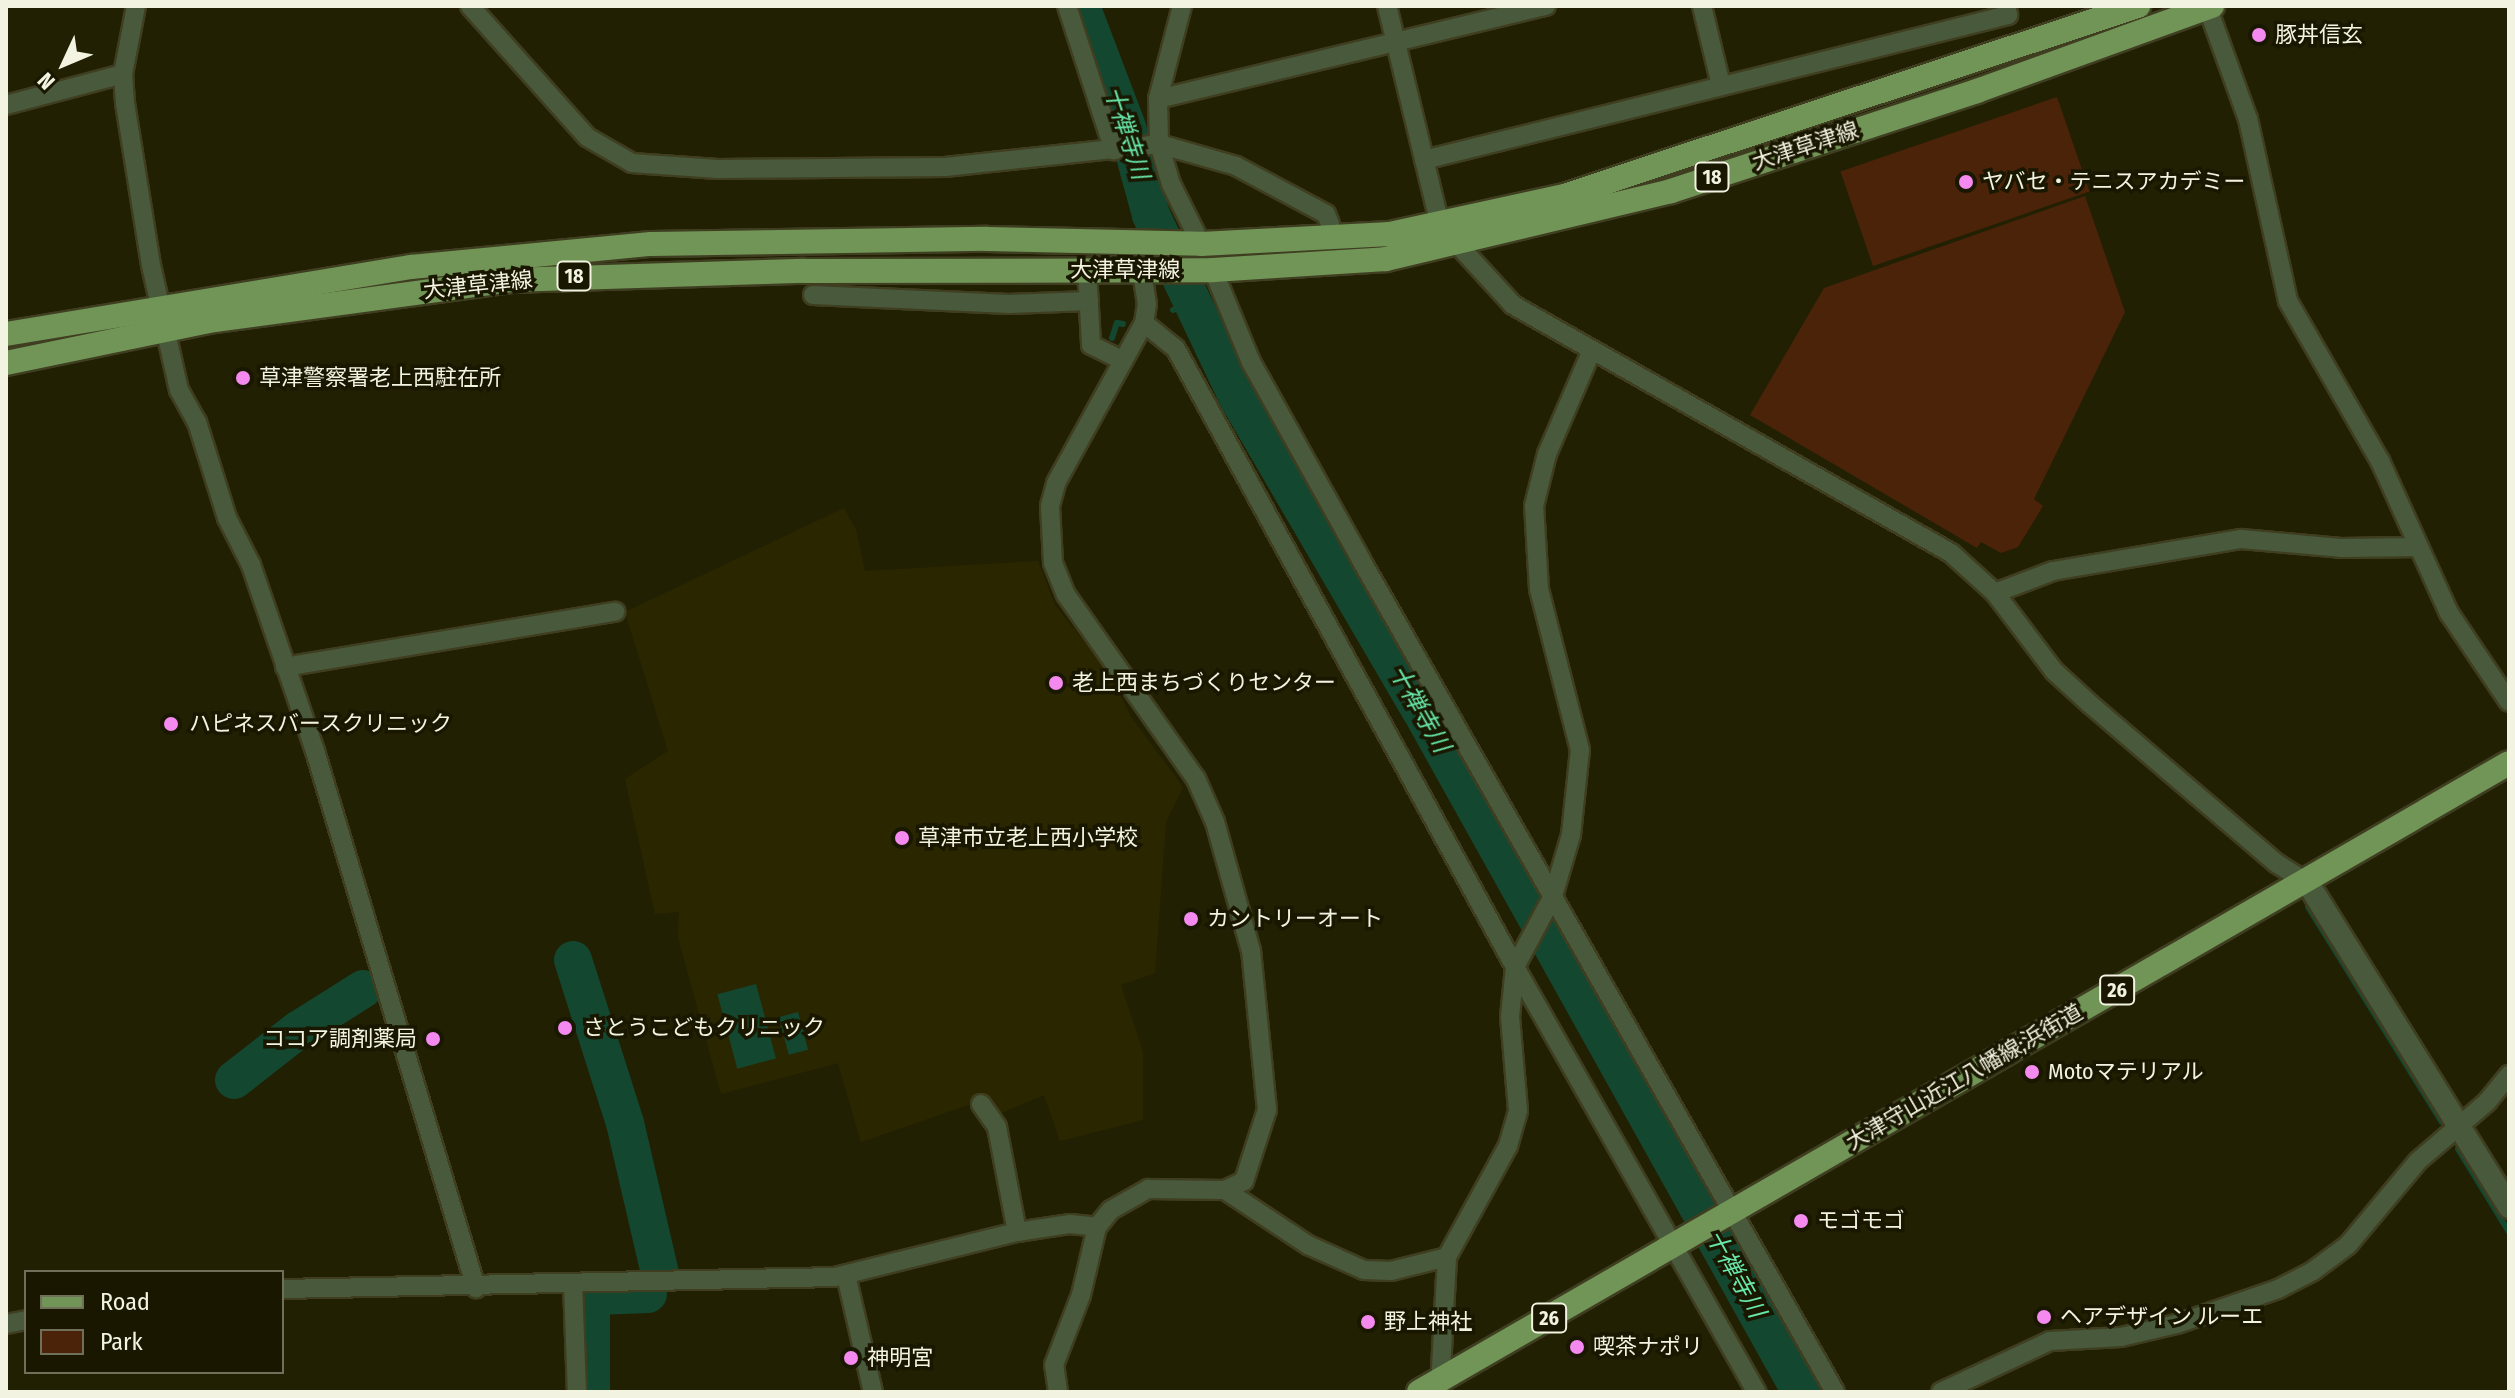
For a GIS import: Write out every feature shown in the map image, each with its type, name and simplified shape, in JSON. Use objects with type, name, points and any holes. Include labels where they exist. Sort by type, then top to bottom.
[{"type":"main road","name":"大津草津線","points":[[6,363],[166,317],[411,267],[651,244],[987,239],[1196,244],[1390,234],[1564,196],[1798,122],[2138,6]]},
{"type":"main road","name":"大津草津線","points":[[6,334],[557,277],[1206,270],[1386,259],[1455,246],[1671,191],[1977,91],[2209,7]]},
{"type":"main road","name":"大津守山近江八幡線;浜街道","points":[[1419,1392],[1440,1386],[1728,1213],[2509,763]]},
{"type":"street","points":[[136,6],[123,74],[151,265],[166,317],[179,390],[197,422],[227,518],[251,565],[360,891],[406,1065],[476,1288]]},
{"type":"street","points":[[470,6],[587,137],[632,163],[718,169],[945,167],[1159,144],[1236,166],[1326,214],[1330,224]]},
{"type":"street","points":[[1067,6],[1114,151]]},
{"type":"street","points":[[1182,6],[1158,99],[1159,144],[1171,184],[1196,244]]},
{"type":"street","points":[[1387,6],[1440,225],[1455,246],[1513,305],[1951,553],[1995,593],[2054,671],[2276,863],[2307,882],[2509,1207]]},
{"type":"street","points":[[1158,99],[1546,6]]},
{"type":"street","points":[[1702,6],[1721,85]]},
{"type":"street","points":[[1424,160],[2008,15],[2006,6]]},
{"type":"street","points":[[2209,7],[2248,119],[2288,301],[2380,461],[2449,613],[2509,702]]},
{"type":"street","points":[[6,105],[123,74]]},
{"type":"street","points":[[1087,270],[1091,345],[1122,360]]},
{"type":"street","points":[[1206,270],[1251,362],[1551,900],[1728,1213],[1835,1392]]},
{"type":"street","points":[[1058,1392],[1054,1365],[1081,1295],[1097,1227],[1111,1210],[1148,1189],[1225,1190],[1244,1181],[1267,1110],[1251,951],[1215,822],[1196,779],[1066,595],[1053,562],[1050,506],[1056,483],[1144,323],[1145,271]]},
{"type":"street","points":[[813,295],[1009,304],[1089,301]]},
{"type":"street","points":[[1144,323],[1176,349],[1756,1392]]},
{"type":"street","points":[[1440,1386],[1447,1257],[1508,1146],[1518,1110],[1510,1017],[1517,963],[1551,900],[1571,835],[1580,750],[1539,589],[1534,506],[1547,454],[1592,350]]},
{"type":"street","points":[[1995,593],[2053,571],[2241,539],[2341,548],[2419,547]]},
{"type":"street","points":[[285,667],[615,612]]},
{"type":"street","points":[[1941,1392],[2050,1341],[2121,1337],[2163,1327],[2278,1289],[2348,1245],[2418,1161],[2459,1126],[2509,1075]]},
{"type":"street","points":[[981,1104],[997,1127],[1017,1232]]},
{"type":"street","points":[[1225,1190],[1308,1245],[1364,1270],[1391,1271],[1447,1257]]},
{"type":"street","points":[[284,1289],[476,1288],[846,1275],[1017,1232],[1070,1224],[1097,1227]]},
{"type":"street","points":[[846,1275],[873,1392]]},
{"type":"street","points":[[573,1284],[577,1392]]},
{"type":"shaded area","name":"草津市立老上西小学校","points":[[844,508],[856,530],[865,571],[1038,561],[1055,605],[1110,674],[1131,717],[1183,787],[1166,822],[1155,973],[1121,985],[1143,1052],[1143,1120],[1060,1141],[1044,1095],[994,1116],[974,1103],[861,1142],[838,1063],[721,1094],[678,937],[679,912],[655,914],[625,779],[668,751],[625,612]]},
{"type":"shaded area","points":[[756,984],[776,1058],[737,1069],[717,994]]},
{"type":"shaded area","points":[[798,1012],[808,1050],[789,1055],[779,1017]]},
{"type":"green space","name":"ヤバセ・テニスアカデミー","points":[[2057,97],[2090,192],[1873,266],[1840,172]]},
{"type":"green space","points":[[2085,196],[2125,312],[2034,499],[2043,506],[2018,547],[2001,553],[1981,542],[1977,548],[1750,415],[1824,288]]},
{"type":"waterway","name":"十禅寺川","points":[[1081,6],[1127,127],[1151,215],[1238,398],[1420,709],[1801,1392]]},
{"type":"waterway","points":[[1173,310],[1190,303]]},
{"type":"waterway","points":[[1112,338],[1117,323],[1123,324]]},
{"type":"waterway","points":[[2308,907],[2442,1122]]},
{"type":"waterway","points":[[573,960],[625,1123],[660,1274]]},
{"type":"waterway","points":[[234,1080],[298,1030],[363,989]]},
{"type":"waterway","points":[[2458,1149],[2509,1232]]},
{"type":"waterway","points":[[591,1392],[591,1302],[595,1296],[648,1294]]},
{"type":"place","name":"豚丼信玄","points":[[2259,35]]},
{"type":"place","name":"ヤバセ・テニスアカデミー","points":[[1966,182]]},
{"type":"place","name":"草津警察署老上西駐在所","points":[[243,378]]},
{"type":"place","name":"老上西まちづくりセンター","points":[[1056,683]]},
{"type":"place","name":"ハピネスバースクリニック","points":[[171,724]]},
{"type":"place","name":"草津市立老上西小学校","points":[[902,838]]},
{"type":"place","name":"カントリーオート","points":[[1191,919]]},
{"type":"place","name":"さとうこどもクリニック","points":[[565,1028]]},
{"type":"place","name":"ココア調剤薬局","points":[[433,1039]]},
{"type":"place","name":"Motoマテリアル","points":[[2032,1072]]},
{"type":"place","name":"モゴモゴ","points":[[1801,1221]]},
{"type":"place","name":"ヘアデザイン ルーエ","points":[[2044,1317]]},
{"type":"place","name":"野上神社","points":[[1368,1322]]},
{"type":"place","name":"喫茶ナポリ","points":[[1577,1347]]},
{"type":"place","name":"神明宮","points":[[851,1358]]}]
